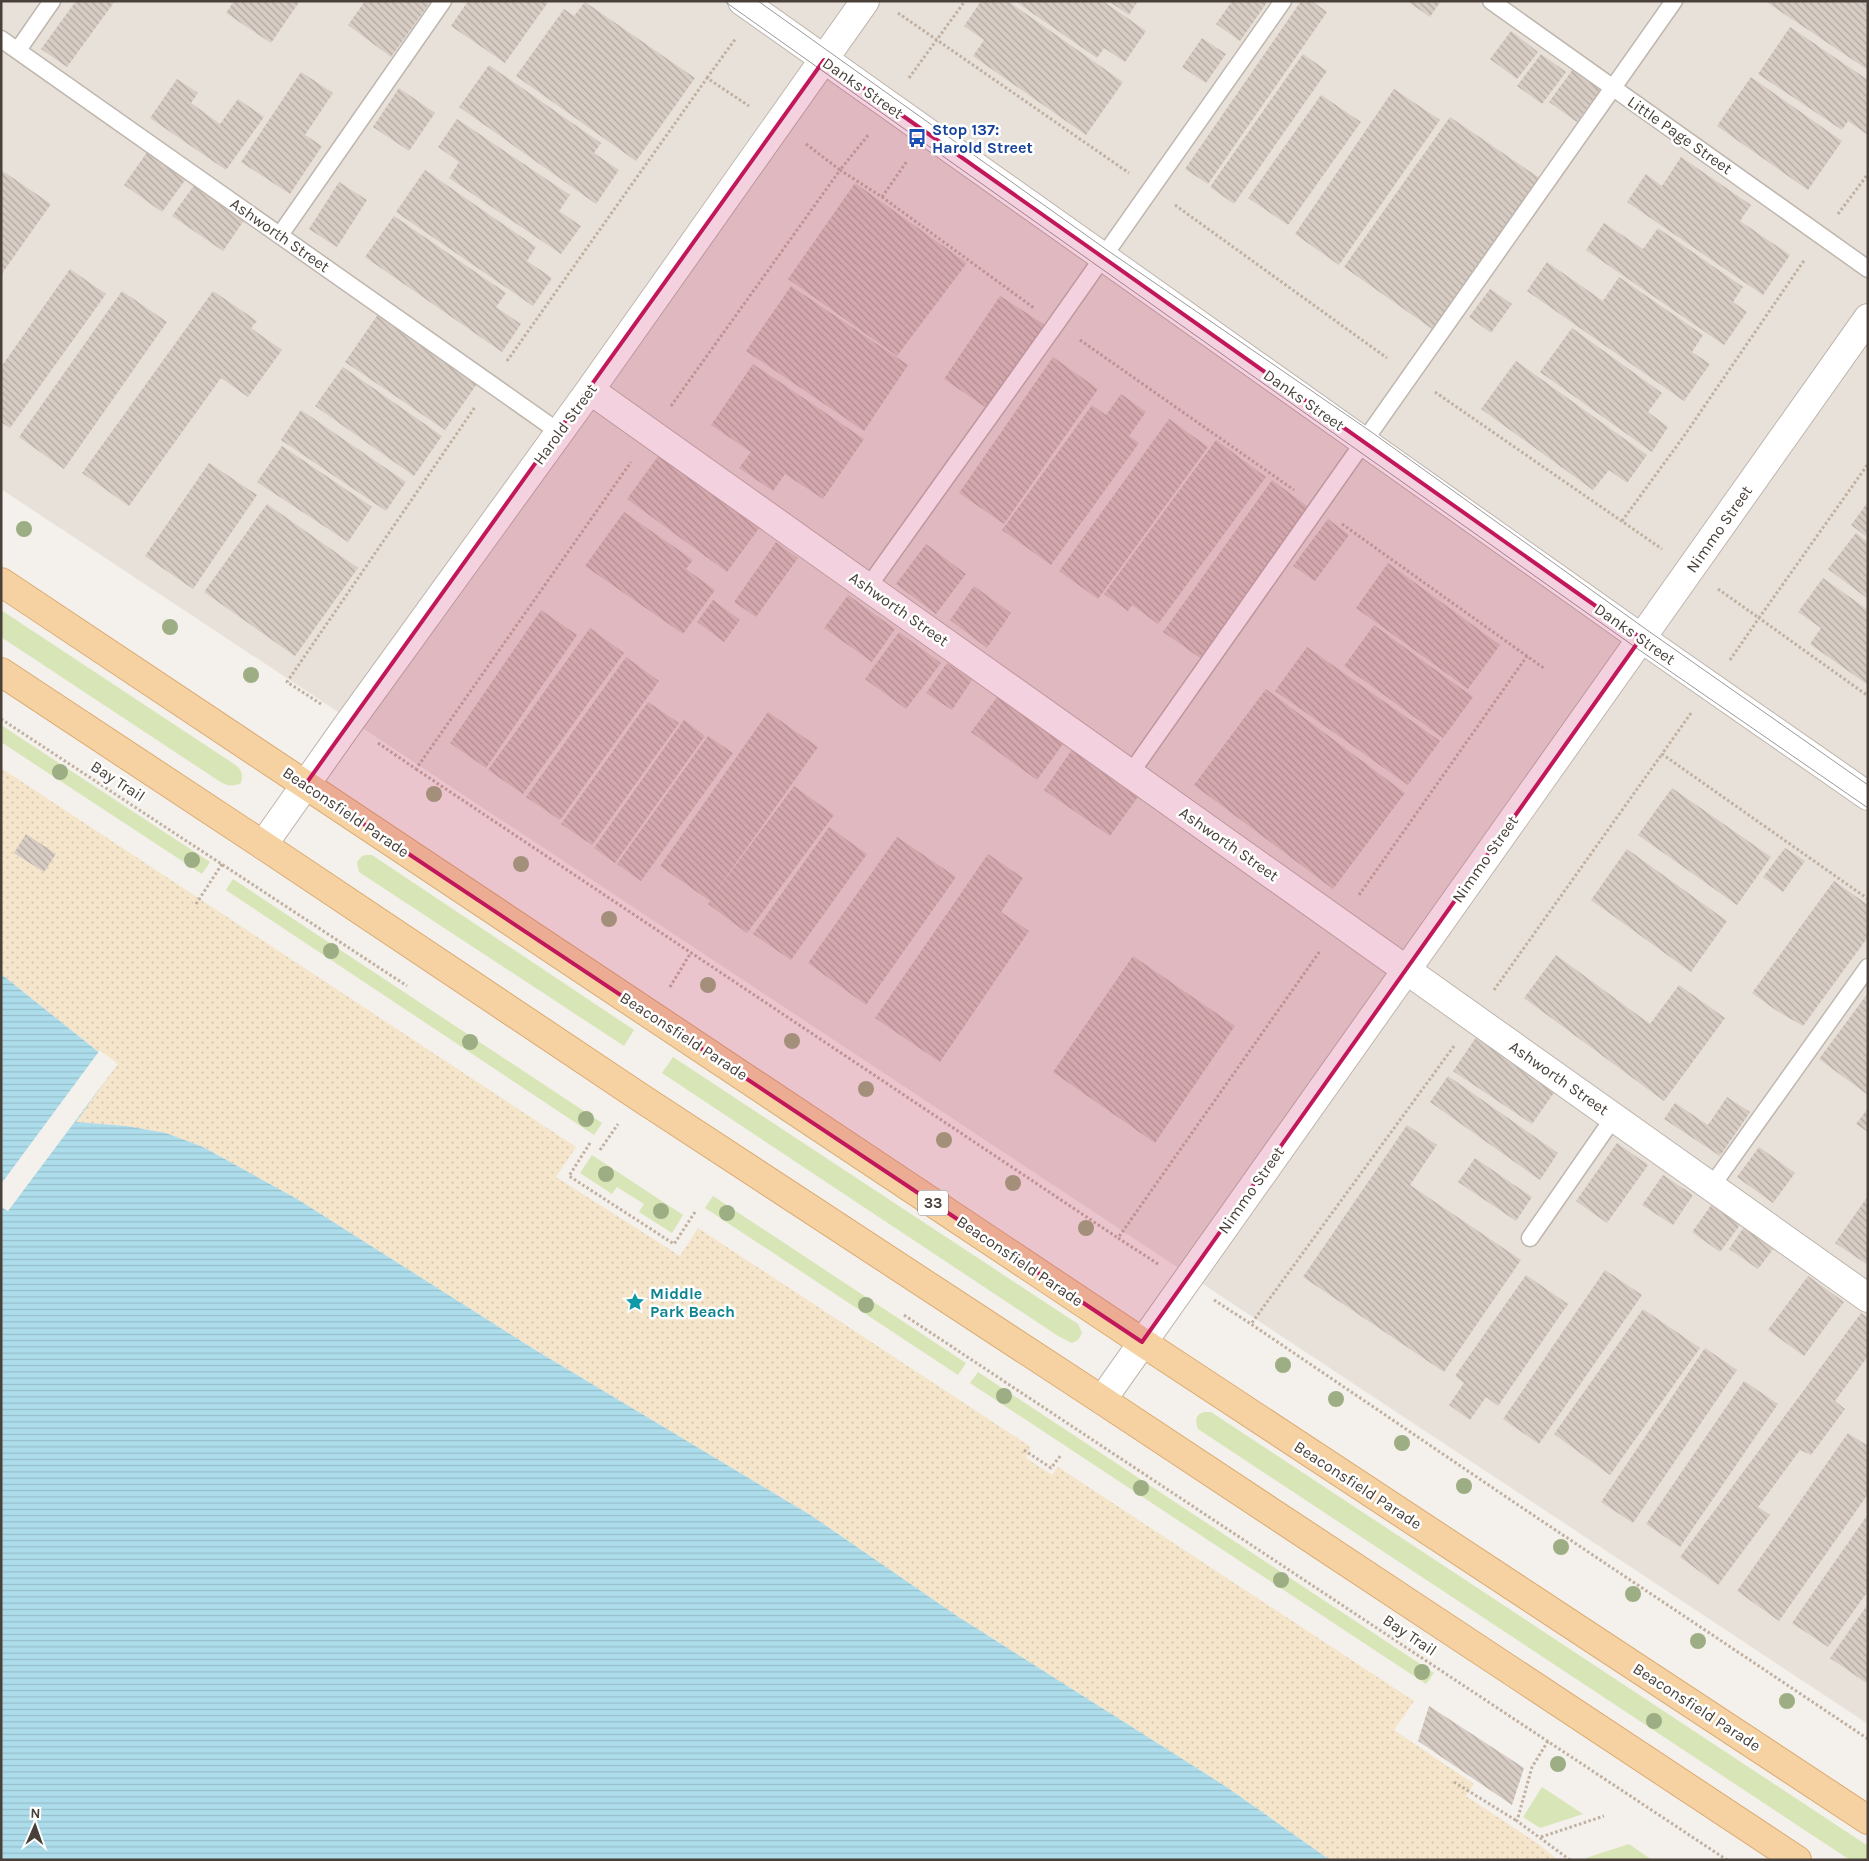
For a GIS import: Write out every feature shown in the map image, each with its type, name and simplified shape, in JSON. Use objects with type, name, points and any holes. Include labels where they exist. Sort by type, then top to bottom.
[{"type":"main road","name":"Beaconsfield Parade","points":[[1,582],[1142,1342],[1868,1820]]},
{"type":"main road","points":[[1,672],[630,1090],[1797,1860]]},
{"type":"street","name":"Danks Street","points":[[742,1],[1102,258],[1868,796]]},
{"type":"street","name":"Harold Street","points":[[263,845],[590,390],[866,1]]},
{"type":"street","name":"Nimmo Street","points":[[1102,1400],[1868,318]]},
{"type":"street","name":"Ashworth Street","points":[[590,390],[1868,1298]]},
{"type":"lane","points":[[18,50],[52,1]]},
{"type":"lane","points":[[280,235],[443,1]]},
{"type":"lane","points":[[868,587],[1283,1]]},
{"type":"lane","name":"Little Page Street","points":[[1492,1],[1868,269]]},
{"type":"lane","points":[[1130,774],[1674,1]]},
{"type":"lane","name":"Ashworth Street","points":[[1,39],[559,432]]},
{"type":"lane","points":[[1711,1187],[1868,967]]},
{"type":"lane","points":[[1530,1238],[1614,1118]]},
{"type":"path","points":[[897,12],[937,39],[964,1]]},
{"type":"path","points":[[1545,669],[1318,506],[1056,324],[882,197],[707,78],[490,384],[287,682],[1118,1238],[1251,1324],[1868,1739]]},
{"type":"path","points":[[416,769],[651,434],[840,170],[862,144]]},
{"type":"path","points":[[882,197],[909,158]]},
{"type":"path","points":[[1622,521],[1684,436],[1821,236],[1868,174]]},
{"type":"path","points":[[1118,1238],[1527,656]]},
{"type":"path","name":"Bay Trail","points":[[1,718],[222,864],[196,904]]},
{"type":"path","points":[[1251,1324],[1474,1018],[1662,754]]},
{"type":"path","points":[[590,1143],[569,1176],[674,1244],[695,1212]]},
{"type":"path","name":"Bay Trail","points":[[1080,1431],[1727,1860]]},
{"type":"path","points":[[1024,1450],[1051,1468],[1061,1455]]},
{"type":"path","points":[[1517,1821],[1532,1767],[1548,1741]]},
{"type":"path","points":[[1454,1782],[1541,1837],[1570,1860]]},
{"type":"path","points":[[1541,1837],[1604,1816]]},
{"type":"highlighted area","points":[[824,60],[1641,638],[1142,1342],[305,785]]},
{"type":"shaded area","points":[[1,1],[1868,1],[1868,1724],[1,489]]},
{"type":"green space","points":[[1,610],[237,766],[242,773],[241,783],[230,785],[219,781],[1,637]]},
{"type":"green space","points":[[1,725],[210,862],[202,874],[1,742]]},
{"type":"green space","points":[[372,855],[634,1030],[624,1046],[359,872],[357,862],[362,856]]},
{"type":"green space","points":[[233,879],[602,1123],[594,1135],[226,890]]},
{"type":"green space","points":[[673,1057],[1078,1324],[1082,1333],[1078,1340],[1072,1343],[1058,1336],[662,1073]]},
{"type":"green space","points":[[592,1155],[683,1215],[672,1233],[639,1212],[644,1204],[617,1187],[612,1194],[580,1173]]},
{"type":"green space","points":[[713,1196],[966,1363],[958,1375],[705,1208]]},
{"type":"green space","points":[[978,1372],[1434,1673],[1426,1684],[970,1383]]},
{"type":"green space","points":[[1211,1412],[1868,1846],[1868,1860],[1850,1860],[1198,1429],[1197,1418],[1199,1414]]},
{"type":"green space","points":[[1542,1787],[1583,1814],[1540,1828],[1523,1817]]},
{"type":"green space","points":[[1629,1844],[1652,1860],[1589,1860],[1586,1858]]},
{"type":"sand","name":"Middle Park Beach","points":[[1,768],[576,1147],[556,1177],[680,1256],[698,1228],[1031,1447],[1026,1458],[1052,1475],[1058,1467],[1414,1701],[1394,1730],[1474,1784],[1466,1796],[1537,1843],[1558,1860],[1330,1860],[1225,1786],[957,1616],[812,1516],[532,1348],[297,1199],[203,1147],[166,1133],[126,1126],[75,1122],[116,1066],[1,974]]},
{"type":"water","points":[[1,974],[116,1066],[76,1122],[126,1126],[166,1133],[203,1147],[297,1199],[532,1348],[812,1516],[957,1616],[1225,1786],[1330,1860],[1,1860]]},
{"type":"pier","points":[[100,1050],[118,1064],[8,1211],[1,1207],[1,1184]]},
{"type":"building","points":[[76,1],[115,1],[67,67],[41,49]]},
{"type":"building","points":[[234,1],[300,1],[271,43],[226,13]]},
{"type":"building","points":[[365,1],[431,1],[391,57],[348,25]]},
{"type":"building","points":[[468,1],[549,1],[505,63],[451,26]]},
{"type":"building","points":[[981,1],[1008,1],[1123,82],[1086,135],[973,56],[984,40],[964,26]]},
{"type":"building","points":[[1015,1],[1103,1],[1146,31],[1125,62],[1104,48],[1097,58]]},
{"type":"building","points":[[1108,1],[1138,1],[1129,15]]},
{"type":"building","points":[[1232,1],[1268,1],[1240,41],[1216,24]]},
{"type":"building","points":[[1301,1],[1312,1],[1327,12],[1208,184],[1185,169]]},
{"type":"building","points":[[1407,1],[1441,1],[1430,17]]},
{"type":"building","points":[[1765,1],[1868,1],[1868,70]]},
{"type":"building","points":[[585,2],[695,78],[636,161],[516,76],[564,9],[574,16]]},
{"type":"building","points":[[1790,27],[1868,80],[1868,135],[1848,121],[1842,130],[1758,74]]},
{"type":"building","points":[[1511,31],[1538,52],[1517,79],[1490,59]]},
{"type":"building","points":[[1202,38],[1226,54],[1206,83],[1182,67]]},
{"type":"building","points":[[1303,54],[1327,71],[1234,204],[1210,187]]},
{"type":"building","points":[[1541,54],[1566,72],[1542,104],[1517,86]]},
{"type":"building","points":[[489,65],[601,143],[594,153],[619,170],[596,204],[459,107]]},
{"type":"building","points":[[1573,69],[1601,89],[1577,122],[1549,102]]},
{"type":"building","points":[[301,72],[333,93],[305,135],[322,146],[290,194],[241,162]]},
{"type":"building","points":[[1751,77],[1842,141],[1808,190],[1717,126]]},
{"type":"building","points":[[177,79],[198,93],[191,103],[220,124],[238,99],[264,117],[226,170],[150,118]]},
{"type":"building","points":[[399,88],[435,113],[409,151],[373,127]]},
{"type":"building","points":[[1394,89],[1440,120],[1339,265],[1295,234]]},
{"type":"building","points":[[1321,95],[1361,122],[1288,225],[1248,198]]},
{"type":"building","points":[[1450,117],[1541,179],[1435,331],[1344,267]]},
{"type":"building","points":[[457,119],[570,195],[559,211],[581,226],[561,254],[449,178],[459,162],[438,147]]},
{"type":"building","points":[[148,151],[186,179],[162,212],[124,185]]},
{"type":"building","points":[[1681,157],[1751,205],[1740,221],[1790,255],[1763,295],[1627,202],[1646,174],[1662,186]]},
{"type":"building","points":[[1,170],[51,204],[1,275]]},
{"type":"building","points":[[425,170],[536,247],[527,261],[552,278],[533,306],[396,212]]},
{"type":"building","points":[[339,182],[367,200],[337,247],[309,229]]},
{"type":"building","points":[[855,183],[967,263],[897,356],[788,279]]},
{"type":"building","points":[[195,184],[245,219],[223,251],[172,216]]},
{"type":"building","points":[[394,216],[506,293],[496,307],[521,324],[502,352],[365,257]]},
{"type":"building","points":[[1604,223],[1643,249],[1658,228],[1743,287],[1733,302],[1747,312],[1724,345],[1586,250]]},
{"type":"building","points":[[1547,262],[1603,301],[1619,277],[1703,335],[1692,352],[1710,364],[1684,401],[1527,291]]},
{"type":"building","points":[[70,269],[106,294],[10,428],[1,422],[1,367]]},
{"type":"building","points":[[791,286],[908,365],[864,431],[746,351]]},
{"type":"building","points":[[1490,289],[1512,304],[1491,333],[1469,317]]},
{"type":"building","points":[[122,291],[167,322],[64,469],[19,437]]},
{"type":"building","points":[[213,291],[257,321],[251,328],[282,350],[248,397],[221,378],[129,506],[82,473]]},
{"type":"building","points":[[1000,296],[1045,325],[988,409],[944,379]]},
{"type":"building","points":[[379,313],[479,381],[445,430],[345,362]]},
{"type":"building","points":[[1572,328],[1662,393],[1648,412],[1668,427],[1652,452],[1540,372]]},
{"type":"building","points":[[1053,357],[1098,389],[1004,524],[959,493]]},
{"type":"building","points":[[1516,361],[1647,455],[1627,483],[1609,470],[1593,490],[1481,409]]},
{"type":"building","points":[[753,364],[864,439],[823,499],[785,474],[773,491],[739,468],[751,452],[711,425]]},
{"type":"building","points":[[343,367],[442,436],[414,476],[315,406]]},
{"type":"building","points":[[1121,394],[1146,412],[1129,436],[1139,443],[1051,565],[1002,530],[1092,405],[1106,415]]},
{"type":"building","points":[[301,410],[406,482],[386,511],[281,440]]},
{"type":"building","points":[[1169,419],[1208,447],[1098,599],[1059,571]]},
{"type":"building","points":[[1216,440],[1266,477],[1158,624],[1132,605],[1128,611],[1104,594]]},
{"type":"building","points":[[282,446],[372,507],[348,542],[257,482]]},
{"type":"building","points":[[659,455],[760,527],[727,572],[627,499]]},
{"type":"building","points":[[209,463],[257,495],[193,589],[145,556]]},
{"type":"building","points":[[1272,480],[1311,509],[1203,660],[1163,632]]},
{"type":"building","points":[[1868,502],[1868,538],[1851,525]]},
{"type":"building","points":[[267,504],[358,568],[295,656],[204,592]]},
{"type":"building","points":[[624,512],[693,560],[686,569],[715,590],[683,634],[585,566]]},
{"type":"building","points":[[1328,519],[1349,535],[1315,581],[1293,566]]},
{"type":"building","points":[[1856,533],[1868,542],[1868,599],[1828,569]]},
{"type":"building","points":[[776,542],[798,558],[756,617],[734,602]]},
{"type":"building","points":[[926,544],[966,574],[936,614],[896,584]]},
{"type":"building","points":[[1388,563],[1500,645],[1468,689],[1356,608]]},
{"type":"building","points":[[1823,578],[1868,610],[1868,685],[1810,644],[1821,628],[1798,612]]},
{"type":"building","points":[[974,586],[1011,613],[987,648],[950,620]]},
{"type":"building","points":[[848,595],[895,629],[872,662],[824,628]]},
{"type":"building","points":[[713,600],[740,620],[724,642],[697,622]]},
{"type":"building","points":[[541,610],[577,635],[486,768],[450,743]]},
{"type":"building","points":[[1374,625],[1473,697],[1443,738],[1344,666]]},
{"type":"building","points":[[590,628],[624,653],[523,794],[488,770]]},
{"type":"building","points":[[899,632],[941,663],[906,709],[865,679]]},
{"type":"building","points":[[1307,647],[1440,741],[1408,785],[1275,691]]},
{"type":"building","points":[[626,657],[659,681],[560,820],[526,797]]},
{"type":"building","points":[[947,663],[972,680],[952,710],[926,693]]},
{"type":"building","points":[[1266,689],[1405,793],[1333,889],[1194,785]]},
{"type":"building","points":[[998,696],[1063,744],[1037,780],[971,732]]},
{"type":"building","points":[[648,702],[679,723],[592,845],[561,824]]},
{"type":"building","points":[[768,712],[818,747],[712,897],[794,786],[834,815],[747,933],[708,904],[710,901],[660,866]]},
{"type":"building","points":[[684,720],[705,736],[615,863],[594,848]]},
{"type":"building","points":[[708,736],[733,753],[641,881],[617,864]]},
{"type":"building","points":[[1073,748],[1140,794],[1110,836],[1044,790]]},
{"type":"building","points":[[1672,788],[1771,857],[1737,905],[1638,835]]},
{"type":"building","points":[[829,827],[867,854],[791,960],[753,934]]},
{"type":"building","points":[[26,834],[56,854],[44,872],[14,853]]},
{"type":"building","points":[[897,837],[956,877],[866,1005],[808,963]]},
{"type":"building","points":[[1785,848],[1805,861],[1783,892],[1763,877]]},
{"type":"building","points":[[1627,849],[1727,921],[1691,972],[1591,900]]},
{"type":"building","points":[[988,854],[1023,878],[1001,912],[1029,931],[940,1062],[875,1018]]},
{"type":"building","points":[[1834,881],[1868,905],[1868,937],[1803,1026],[1777,1011],[1752,993]]},
{"type":"building","points":[[1556,955],[1650,1024],[1679,985],[1725,1018],[1664,1101],[1524,998]]},
{"type":"building","points":[[1133,956],[1235,1026],[1155,1143],[1053,1072]]},
{"type":"building","points":[[1868,993],[1868,1095],[1819,1059]]},
{"type":"building","points":[[1479,1033],[1558,1087],[1532,1124],[1453,1071]]},
{"type":"building","points":[[1448,1076],[1558,1153],[1540,1180],[1430,1102]]},
{"type":"building","points":[[1727,1097],[1750,1112],[1720,1156],[1664,1119],[1675,1103],[1708,1125]]},
{"type":"building","points":[[1868,1108],[1868,1132],[1856,1124]]},
{"type":"building","points":[[1407,1125],[1437,1145],[1410,1185],[1521,1260],[1444,1372],[1303,1277]]},
{"type":"building","points":[[1617,1143],[1648,1165],[1607,1223],[1576,1201]]},
{"type":"building","points":[[1759,1147],[1795,1173],[1773,1203],[1737,1177]]},
{"type":"building","points":[[1475,1158],[1532,1197],[1516,1221],[1458,1182]]},
{"type":"building","points":[[1663,1175],[1693,1195],[1673,1225],[1642,1205]]},
{"type":"building","points":[[1868,1196],[1868,1265],[1835,1243]]},
{"type":"building","points":[[1712,1204],[1740,1225],[1720,1252],[1692,1232]]},
{"type":"building","points":[[1744,1227],[1774,1248],[1758,1269],[1729,1249]]},
{"type":"building","points":[[1605,1270],[1642,1295],[1539,1444],[1503,1419]]},
{"type":"building","points":[[1526,1275],[1568,1304],[1498,1406],[1486,1397],[1470,1420],[1449,1405],[1464,1383],[1455,1376]]},
{"type":"building","points":[[1808,1276],[1844,1302],[1804,1356],[1768,1330]]},
{"type":"building","points":[[1643,1309],[1700,1348],[1610,1475],[1554,1434]]},
{"type":"building","points":[[1861,1313],[1868,1318],[1868,1356],[1835,1401],[1845,1409],[1811,1455],[1800,1450],[1758,1507],[1770,1515],[1718,1585],[1680,1557]]},
{"type":"building","points":[[1705,1348],[1737,1370],[1633,1523],[1601,1502]]},
{"type":"building","points":[[1744,1381],[1778,1404],[1680,1547],[1646,1524]]},
{"type":"building","points":[[1848,1433],[1868,1446],[1868,1494],[1779,1621],[1737,1591]]},
{"type":"building","points":[[1868,1514],[1868,1591],[1828,1647],[1792,1623]]},
{"type":"building","points":[[1868,1604],[1868,1684],[1830,1658]]},
{"type":"building","points":[[1429,1706],[1524,1768],[1512,1805],[1418,1741]]},
{"type":"tram line","points":[[724,1],[1635,647],[1868,808]]},
{"type":"tram line","points":[[758,1],[1107,250],[1370,431],[1647,630],[1868,785]]},
{"type":"place","name":"Stop 137: Harold Street","points":[[917,138]]},
{"type":"place","name":"Middle Park Beach","points":[[635,1302]]}]
